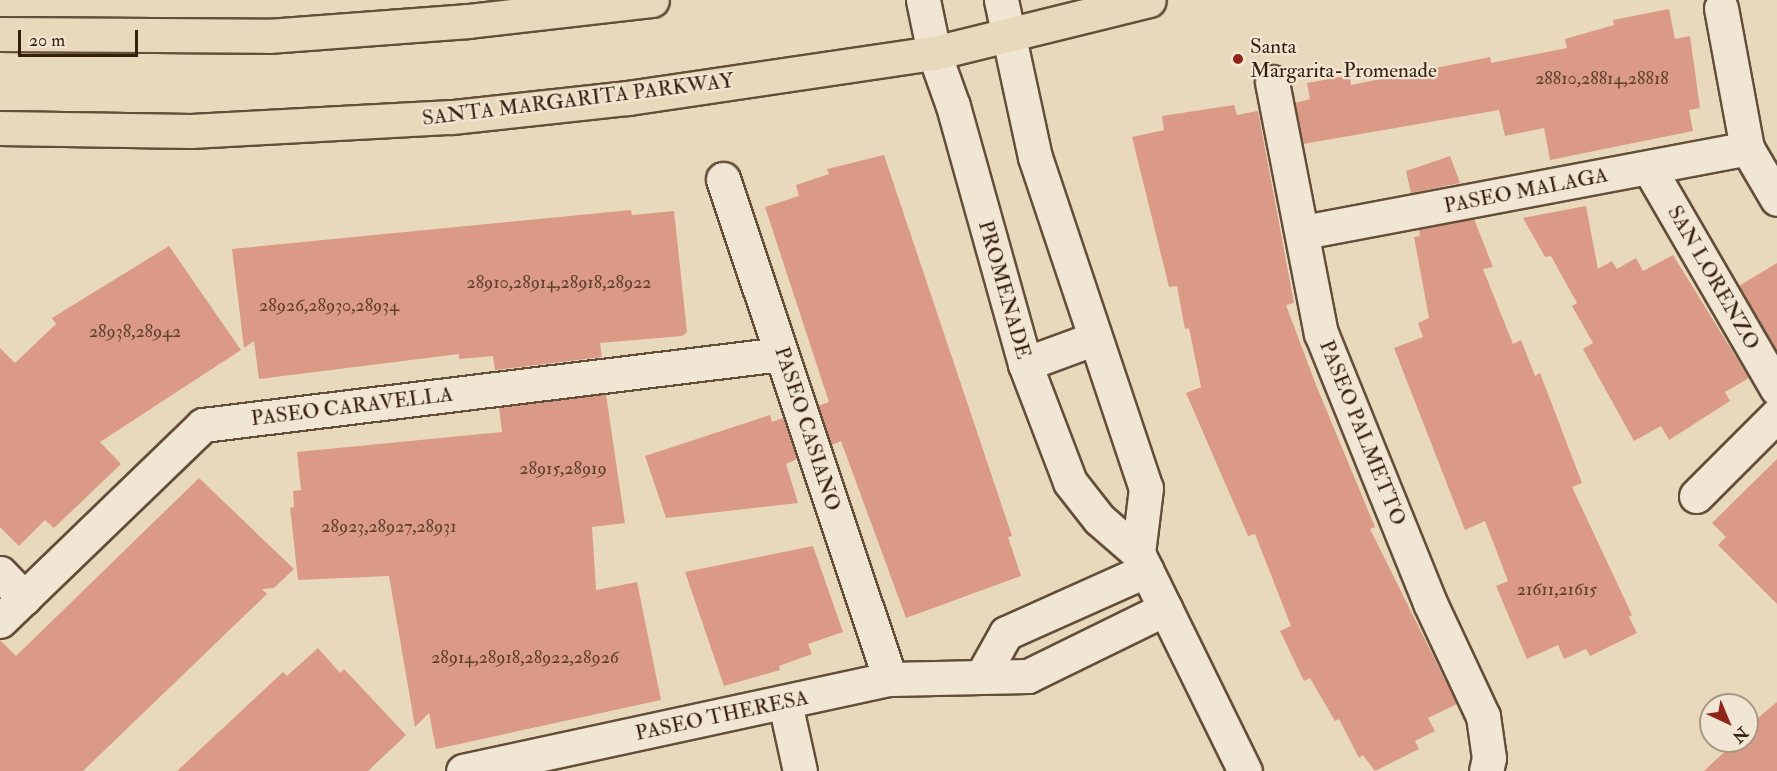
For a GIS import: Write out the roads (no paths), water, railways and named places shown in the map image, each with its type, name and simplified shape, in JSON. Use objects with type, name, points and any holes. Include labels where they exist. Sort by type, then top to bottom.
[{"type":"main road","points":[[0,34],[268,36],[468,21],[652,0]]},
{"type":"main road","name":"SANTA MARGARITA PARKWAY","points":[[0,128],[191,131],[452,117],[628,98],[934,53],[1149,0]]},
{"type":"street","name":"PROMENADE","points":[[923,0],[934,53],[953,106],[1026,364],[1070,482],[1099,519],[1142,562],[1245,771]]},
{"type":"street","points":[[983,674],[1006,633],[1142,562],[1146,488],[1093,339],[1035,157],[1001,0]]},
{"type":"street","points":[[1721,8],[1747,148],[1777,199]]},
{"type":"street","name":"PASEO PALMETTO","points":[[1272,82],[1304,232],[1321,333],[1431,603],[1484,716],[1489,758],[1486,771]]},
{"type":"street","name":"PASEO MALAGA","points":[[1304,232],[1747,148]]},
{"type":"street","name":"SAN LORENZO","points":[[1649,168],[1777,389]]},
{"type":"street","name":"PASEO CASIANO","points":[[723,179],[890,679]]},
{"type":"street","points":[[1026,364],[1093,339]]},
{"type":"street","name":"PASEO CARAVELLA","points":[[0,621],[203,425],[781,354]]},
{"type":"street","points":[[1696,496],[1777,415]]},
{"type":"street","points":[[0,573],[24,598]]},
{"type":"street","name":"PASEO THERESA","points":[[464,771],[890,679],[983,674],[1028,676],[1165,609]]},
{"type":"street","points":[[785,703],[800,771]]},
{"type":"place","name":"Santa Margarita-Promenade","points":[[1238,59]]}]
